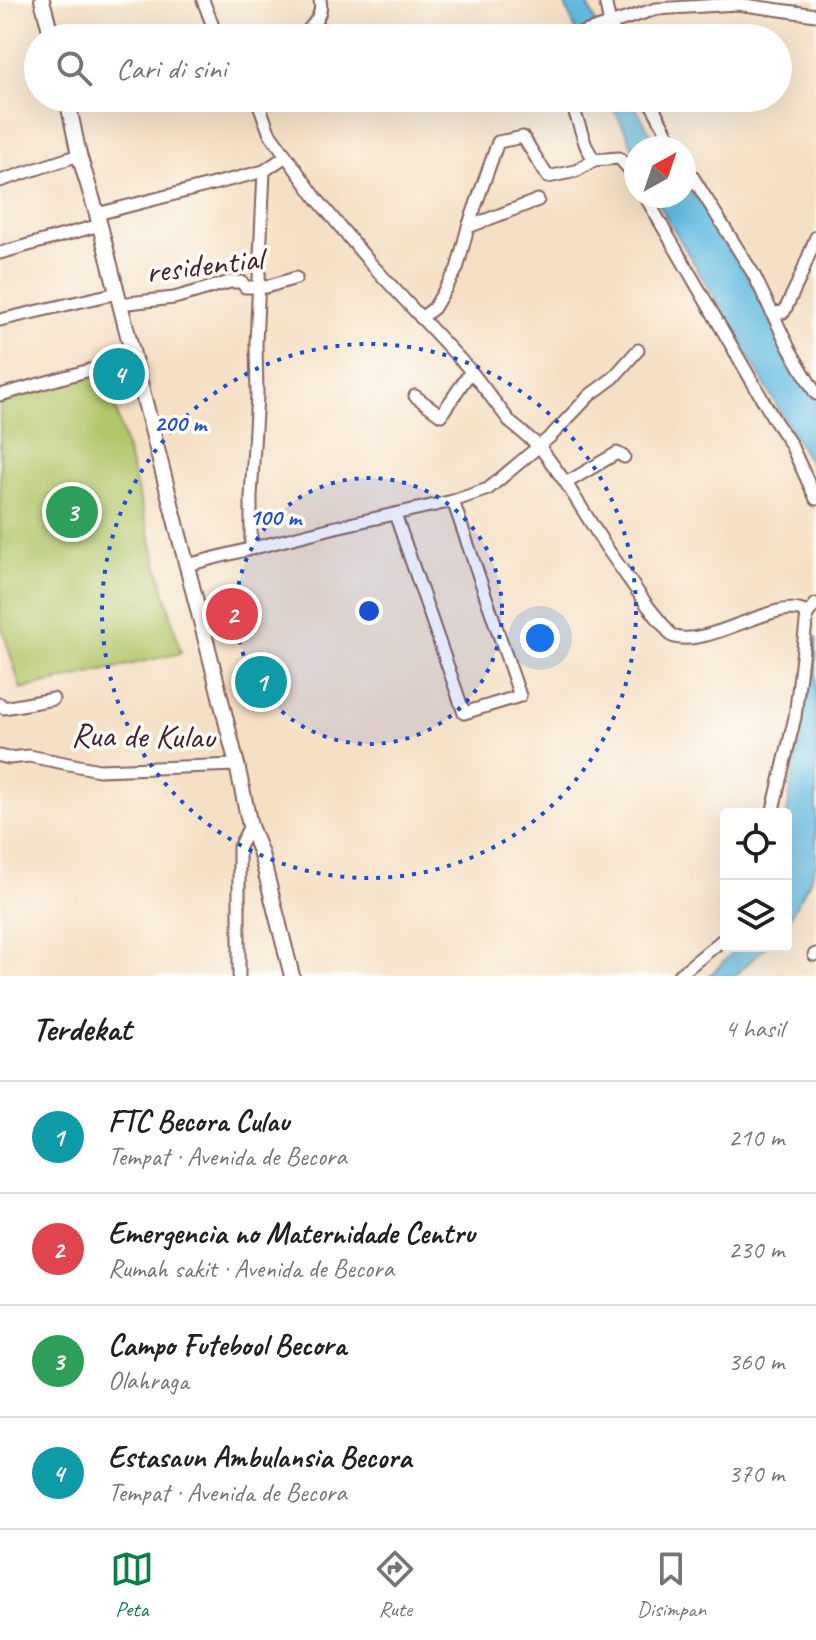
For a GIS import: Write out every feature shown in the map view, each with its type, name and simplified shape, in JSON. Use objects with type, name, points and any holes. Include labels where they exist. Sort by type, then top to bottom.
[{"type":"main road","points":[[42,0],[48,24]]},
{"type":"main road","points":[[70,112],[187,565],[250,826],[261,854],[292,976]]},
{"type":"street","points":[[203,0],[212,24]]},
{"type":"street","points":[[313,24],[322,9],[320,0]]},
{"type":"street","points":[[605,0],[605,24]]},
{"type":"street","points":[[608,24],[656,9],[737,4],[816,15]]},
{"type":"street","points":[[261,112],[269,132],[317,199],[372,265],[471,371],[511,423],[539,446],[614,558],[672,636],[685,639],[726,630],[785,608],[801,609],[807,614]]},
{"type":"street","points":[[575,112],[594,160]]},
{"type":"street","points":[[656,112],[669,136]]},
{"type":"street","points":[[421,318],[434,308],[457,269],[468,227],[498,142],[523,137],[548,177],[576,171],[594,160],[619,158],[624,165]]},
{"type":"street","points":[[0,181],[79,155]]},
{"type":"street","points":[[0,253],[98,220],[264,171],[286,156]]},
{"type":"street","points":[[251,549],[264,171]]},
{"type":"street","points":[[696,182],[754,275],[789,348],[816,394]]},
{"type":"street","points":[[468,227],[538,200]]},
{"type":"street","points":[[652,208],[790,443],[816,499]]},
{"type":"street","points":[[773,313],[784,312],[816,237]]},
{"type":"street","name":"residential","points":[[0,320],[118,298],[174,298],[230,282],[242,282],[245,287],[266,287],[296,278]]},
{"type":"street","points":[[187,565],[453,501],[488,489],[551,436],[638,350]]},
{"type":"street","points":[[0,395],[133,358]]},
{"type":"street","points":[[415,396],[441,415],[471,371]]},
{"type":"street","points":[[566,483],[617,453],[624,457]]},
{"type":"street","points":[[395,514],[464,713],[520,696],[453,501]]},
{"type":"street","points":[[773,808],[795,717],[807,614],[816,604]]},
{"type":"street","points":[[0,704],[4,708],[53,699]]},
{"type":"street","name":"Rua de Kulau","points":[[0,756],[29,756],[99,770],[237,765]]},
{"type":"street","points":[[239,976],[239,847],[250,826]]},
{"type":"street","points":[[678,976],[720,942]]},
{"type":"green space","points":[[105,369],[181,653],[21,689],[0,621],[0,404]]},
{"type":"water","points":[[563,0],[586,0],[596,24],[573,24]]},
{"type":"water","points":[[615,112],[638,112],[652,136],[628,136]]},
{"type":"water","points":[[696,197],[735,250],[791,361],[816,401],[816,474],[661,208],[696,208]]},
{"type":"water","points":[[816,637],[816,864],[792,913],[792,808],[788,808]]},
{"type":"water","points":[[734,952],[760,952],[735,976],[709,976]]},
{"type":"place","name":"Estasaun Ambulansia Becora","points":[[119,374]]},
{"type":"place","name":"Campo Futebool Becora","points":[[72,512]]},
{"type":"place","name":"Emergencia no Maternidade Centru","points":[[232,614]]},
{"type":"place","name":"FTC Becora Culau","points":[[261,682]]}]
